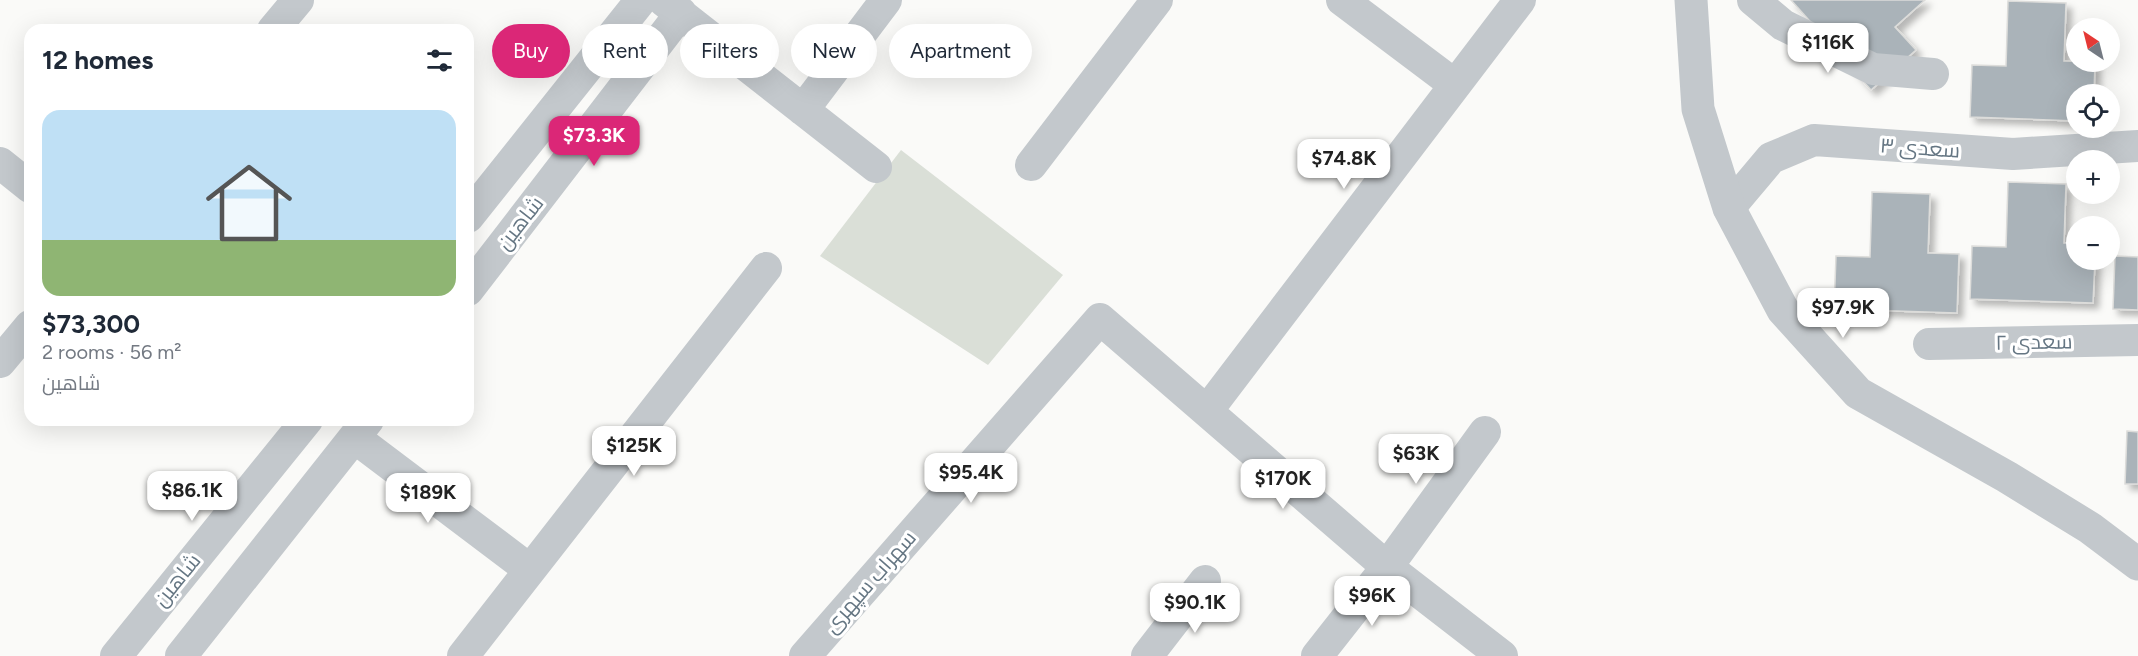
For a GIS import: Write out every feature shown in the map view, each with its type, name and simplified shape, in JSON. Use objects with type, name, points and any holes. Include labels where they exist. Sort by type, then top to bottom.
[{"type":"street","points":[[278,24],[297,0]]},
{"type":"street","name":"شاهین","points":[[474,209],[641,0]]},
{"type":"street","points":[[803,110],[886,0]]},
{"type":"street","points":[[1031,165],[1157,0]]},
{"type":"street","points":[[1342,0],[1455,85]]},
{"type":"street","points":[[1502,656],[1387,567],[1207,411],[1520,0]]},
{"type":"street","points":[[1691,0],[1698,109],[1729,207],[1783,310],[1857,393],[2007,477],[2090,528],[2138,564]]},
{"type":"street","points":[[1753,0],[1783,25],[1873,69],[1933,74]]},
{"type":"street","points":[[672,7],[876,167]]},
{"type":"street","name":"شاهین","points":[[474,282],[672,7]]},
{"type":"street","name":"سعدی ۳","points":[[1729,207],[1771,158],[1814,140],[2013,154],[2138,146]]},
{"type":"street","points":[[0,163],[24,182]]},
{"type":"street","points":[[463,656],[766,268]]},
{"type":"street","name":"سهراب سپهری","points":[[805,656],[1100,319],[1207,411]]},
{"type":"street","points":[[0,362],[24,333]]},
{"type":"street","name":"سعدی ۲","points":[[1929,344],[2138,340]]},
{"type":"street","name":"شاهین","points":[[116,656],[302,426]]},
{"type":"street","points":[[182,656],[362,429],[530,570]]},
{"type":"street","points":[[1317,656],[1387,567],[1485,432]]},
{"type":"street","points":[[1147,656],[1205,581]]},
{"type":"shaded area","points":[[901,150],[1063,275],[988,365],[820,256]]},
{"type":"building","points":[[1791,0],[1925,0],[1895,27],[1916,50],[1871,90]]},
{"type":"building","points":[[2008,1],[2066,3],[2064,61],[2066,61],[2066,72],[2095,72],[2094,84],[2066,84],[2066,121],[1970,117],[1972,65],[2006,66]]},
{"type":"building","points":[[2008,182],[2066,184],[2064,243],[2066,243],[2066,270],[2095,270],[2093,303],[1970,299],[1972,246],[2006,247]]},
{"type":"building","points":[[1872,192],[1930,194],[1928,253],[1959,254],[1957,313],[1834,309],[1836,256],[1870,257]]},
{"type":"building","points":[[2120,256],[2138,257],[2138,310],[2113,309],[2114,270],[2120,270]]},
{"type":"building","points":[[2127,431],[2138,432],[2138,484],[2125,484]]}]
